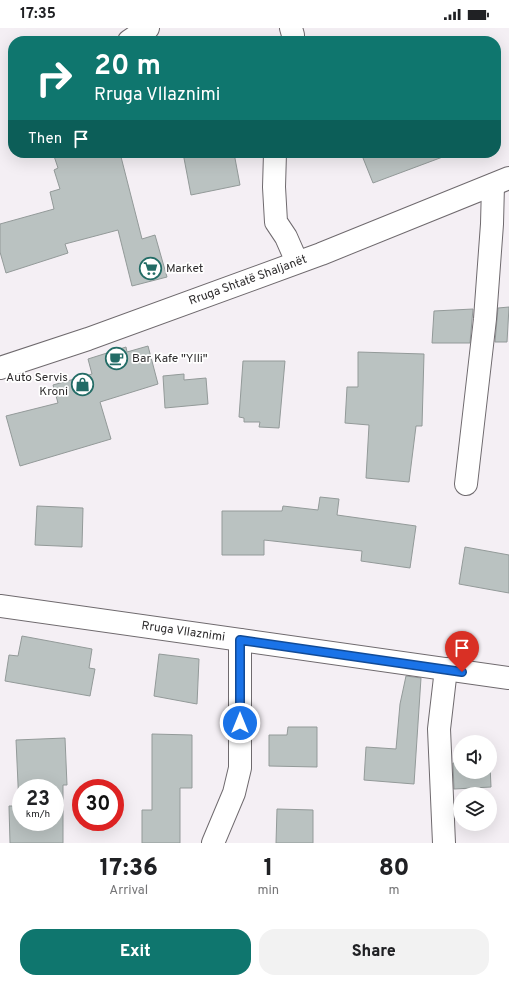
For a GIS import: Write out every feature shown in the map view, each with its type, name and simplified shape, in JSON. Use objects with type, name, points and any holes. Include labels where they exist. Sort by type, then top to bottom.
[{"type":"street","points":[[136,36],[148,28]]},
{"type":"street","points":[[275,158],[274,187],[276,222],[286,237],[297,262]]},
{"type":"street","name":"Rruga Shtatë Shaljanët","points":[[0,368],[88,339],[328,251],[501,181]]},
{"type":"street","name":"Rruga Shtatë Shaljanët","points":[[466,484],[485,319],[492,224],[501,181]]},
{"type":"street","name":"Rruga Vllaznimi","points":[[0,606],[509,678]]},
{"type":"street","points":[[213,843],[234,793],[240,768],[240,640]]},
{"type":"street","points":[[444,843],[439,729],[446,670]]},
{"type":"building","points":[[55,158],[121,158],[142,239],[155,235],[167,277],[132,286],[118,230],[65,244],[68,253],[6,273],[0,252],[0,224],[54,209],[50,192],[60,189],[54,170],[58,168]]},
{"type":"building","points":[[184,158],[235,158],[240,185],[191,195]]},
{"type":"building","points":[[363,158],[440,158],[373,183]]},
{"type":"building","points":[[509,307],[507,342],[495,342],[498,308]]},
{"type":"building","points":[[473,309],[470,343],[432,343],[434,311]]},
{"type":"building","points":[[148,346],[158,384],[100,402],[111,439],[20,466],[6,416],[58,403],[53,385],[92,374],[88,359],[126,347],[127,352]]},
{"type":"building","points":[[358,352],[424,354],[422,426],[416,426],[409,482],[366,478],[369,425],[345,423],[347,387],[358,387]]},
{"type":"building","points":[[243,361],[285,361],[279,428],[259,427],[260,422],[244,422],[244,418],[239,417]]},
{"type":"building","points":[[184,374],[184,380],[206,378],[208,404],[165,408],[163,376]]},
{"type":"building","points":[[320,497],[339,499],[337,515],[416,526],[410,568],[361,561],[362,551],[264,540],[264,555],[222,555],[222,511],[282,511],[283,506],[318,510]]},
{"type":"building","points":[[37,506],[83,508],[82,547],[35,545]]},
{"type":"building","points":[[465,547],[509,555],[509,593],[459,584]]},
{"type":"building","points":[[22,636],[92,649],[89,668],[95,669],[90,696],[5,681],[9,655],[18,656]]},
{"type":"building","points":[[159,654],[199,659],[197,704],[154,696]]},
{"type":"building","points":[[406,676],[421,678],[414,784],[364,780],[366,747],[396,749],[400,704]]},
{"type":"building","points":[[288,727],[317,727],[317,767],[269,766],[269,735],[287,735]]},
{"type":"building","points":[[152,734],[192,735],[192,788],[180,788],[180,843],[142,843],[142,810],[152,810]]},
{"type":"building","points":[[65,738],[67,785],[64,785],[64,779],[18,779],[16,740]]},
{"type":"building","points":[[454,779],[491,779],[491,787],[454,787]]},
{"type":"building","points":[[9,806],[12,806],[12,831],[63,831],[63,843],[10,843]]},
{"type":"building","points":[[277,809],[313,810],[313,843],[276,843]]},
{"type":"place","name":"Market","points":[[151,269]]},
{"type":"place","name":"Bar Kafe \"Ylli\"","points":[[117,359]]},
{"type":"place","name":"Auto Servis Kroni","points":[[83,385]]},
{"type":"route","points":[[240,723],[240,640],[462,672]]}]
